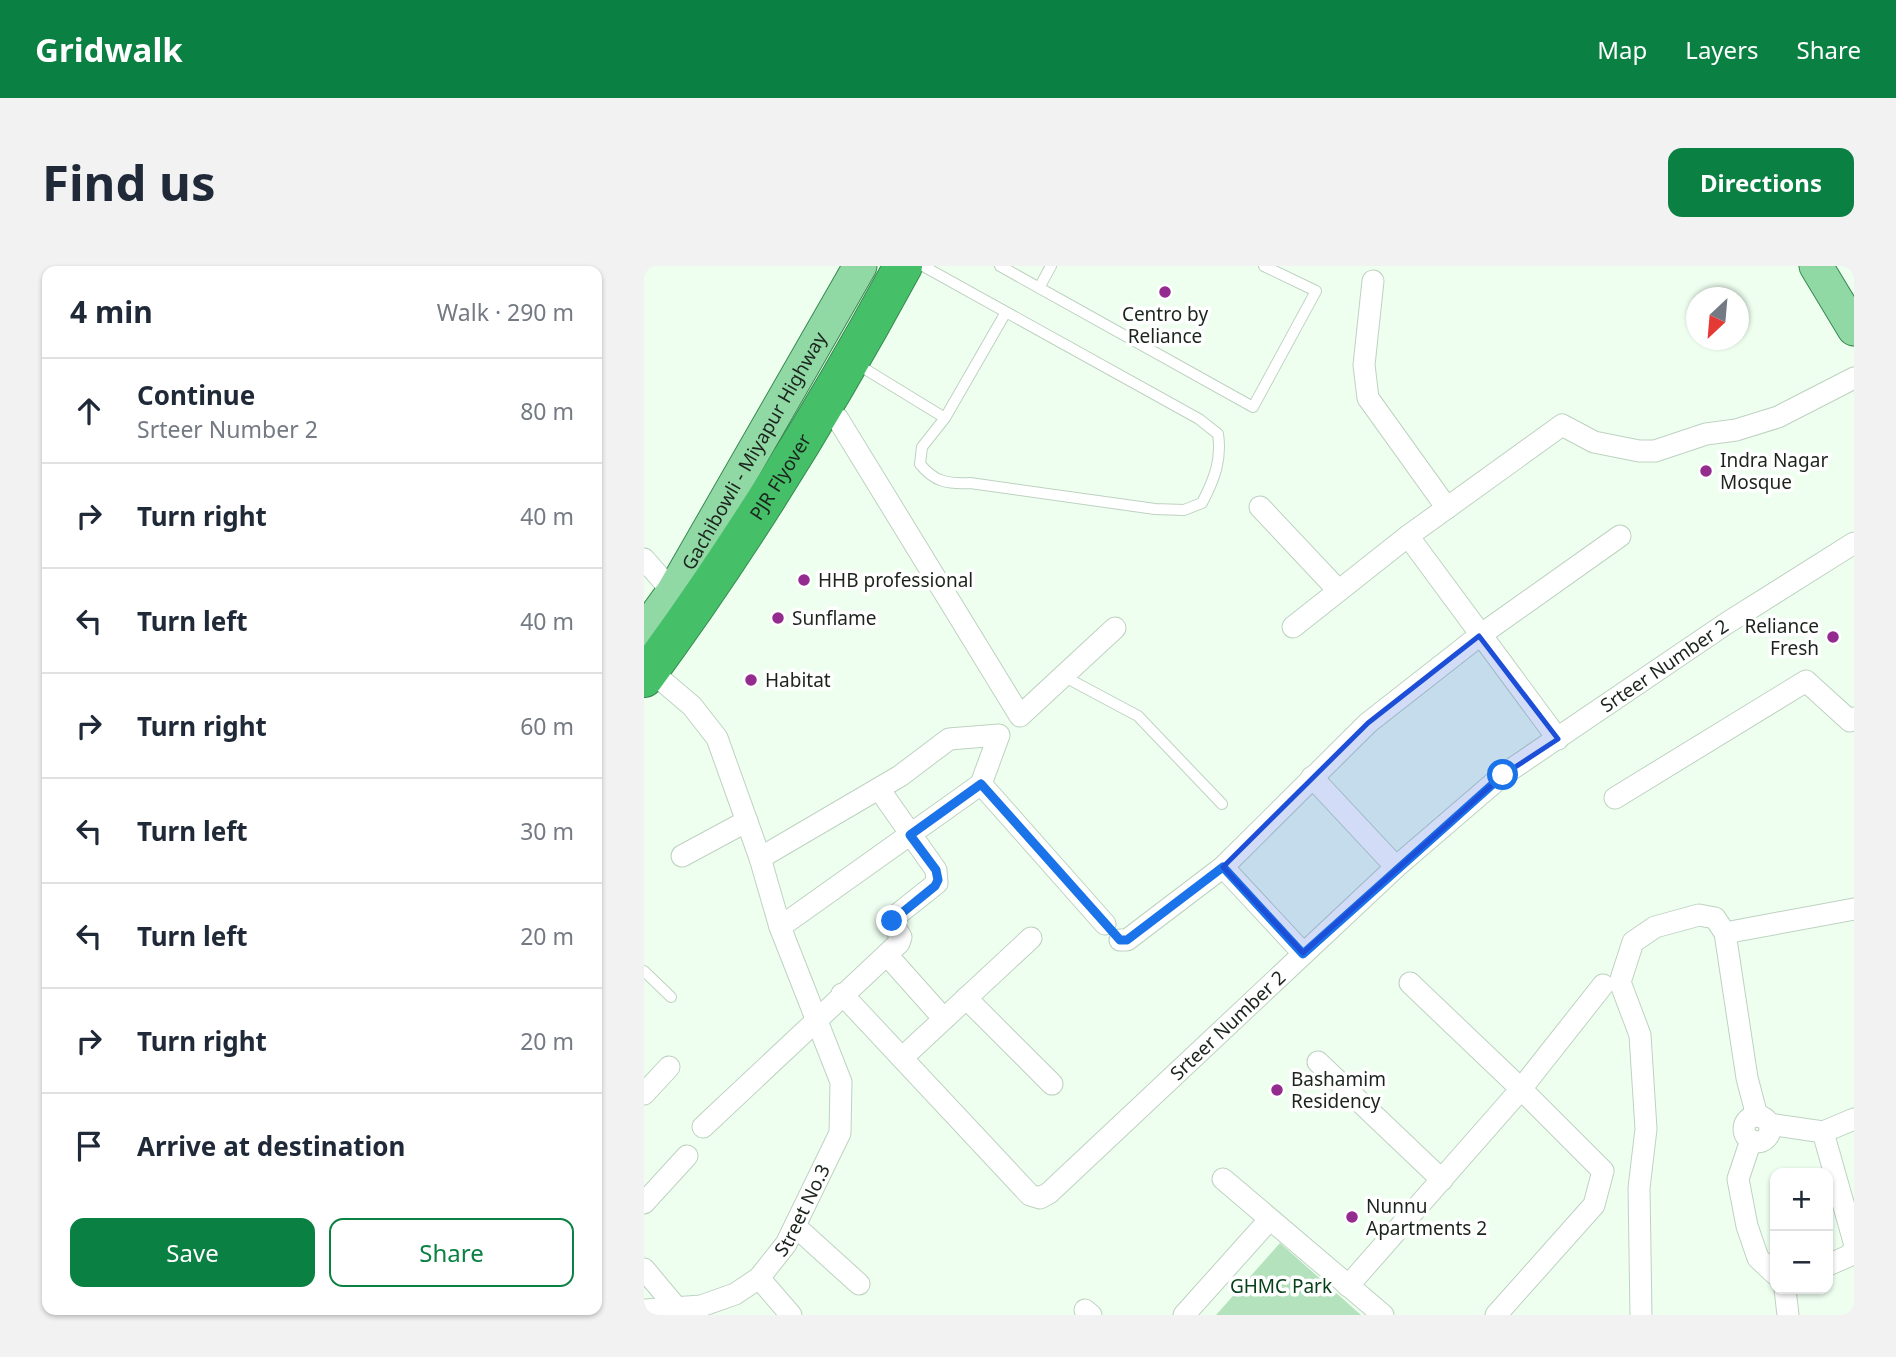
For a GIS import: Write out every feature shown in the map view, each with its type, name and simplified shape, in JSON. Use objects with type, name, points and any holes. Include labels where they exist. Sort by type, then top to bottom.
[{"type":"highway","name":"PJR Flyover","points":[[648,678],[692,590],[879,266]]},
{"type":"highway","name":"PJR Flyover","points":[[648,678],[747,528],[903,266]]},
{"type":"main road","name":"Gachibowli - Miyapur Highway","points":[[644,632],[673,592],[860,266]]},
{"type":"main road","points":[[648,678],[752,553],[838,419],[923,266]]},
{"type":"main road","points":[[1816,266],[1854,329]]},
{"type":"street","points":[[1373,281],[1364,365],[1368,398],[1447,508]]},
{"type":"street","points":[[1293,627],[1408,536],[1562,425],[1594,442],[1655,452],[1706,434],[1736,430],[1778,417],[1854,377]]},
{"type":"street","points":[[838,419],[1020,716]]},
{"type":"street","points":[[1261,507],[1338,590]]},
{"type":"street","points":[[1408,536],[1479,636],[1558,739]]},
{"type":"street","points":[[1120,940],[1127,940],[1223,867],[1368,723],[1479,636],[1620,536]]},
{"type":"street","name":"Srteer Number 2","points":[[842,994],[1030,1195],[1040,1198],[1049,1193],[1396,867],[1503,775],[1727,623],[1854,543]]},
{"type":"street","points":[[644,559],[673,592]]},
{"type":"street","points":[[780,927],[981,784],[999,735],[1115,628]]},
{"type":"street","name":"Street No.3","points":[[644,1310],[701,1306],[736,1294],[760,1278],[786,1244],[840,1133],[841,1082],[780,927],[760,858],[717,738],[692,706],[648,678]]},
{"type":"street","points":[[1615,798],[1806,681],[1850,721],[1854,718]]},
{"type":"street","points":[[760,858],[879,789],[950,739],[999,735]]},
{"type":"street","points":[[1312,778],[1396,867]]},
{"type":"street","points":[[981,784],[1105,923]]},
{"type":"street","points":[[703,1127],[842,994],[887,955],[901,939],[893,918],[935,886],[938,880],[936,870],[879,789]]},
{"type":"street","points":[[682,856],[747,821]]},
{"type":"street","points":[[1223,867],[1303,954]]},
{"type":"street","points":[[1725,933],[1854,909]]},
{"type":"street","points":[[1642,1315],[1639,1188],[1646,1129],[1641,1048],[1640,1035],[1620,982],[1633,942],[1655,927],[1699,915],[1715,918],[1725,933],[1747,1078],[1763,1120]]},
{"type":"street","points":[[902,1058],[1031,938]]},
{"type":"street","points":[[887,955],[944,1018]]},
{"type":"street","points":[[1410,983],[1603,1171],[1594,1205],[1496,1315]]},
{"type":"street","points":[[1348,1286],[1521,1089],[1603,985]]},
{"type":"street","points":[[966,998],[1052,1084]]},
{"type":"street","points":[[1318,1062],[1442,1180]]},
{"type":"street","points":[[644,1094],[669,1067]]},
{"type":"street","points":[[1770,1269],[1758,1258],[1744,1214],[1738,1179],[1751,1140],[1745,1133],[1745,1125],[1763,1120],[1823,1132],[1854,1119]]},
{"type":"street","points":[[1823,1132],[1854,1242]]},
{"type":"street","points":[[644,1203],[687,1156]]},
{"type":"street","points":[[1223,1178],[1383,1315]]},
{"type":"street","points":[[1184,1315],[1270,1219]]},
{"type":"street","points":[[795,1226],[859,1283]]},
{"type":"street","points":[[1833,1263],[1851,1255],[1854,1248]]},
{"type":"street","points":[[644,1269],[675,1306]]},
{"type":"street","points":[[760,1278],[792,1315]]},
{"type":"street","points":[[1786,1294],[1788,1315]]},
{"type":"lane","points":[[923,266],[1006,312],[1199,419],[1218,434],[1220,451],[1213,481],[1202,503],[1184,510],[1155,509],[970,483],[948,484],[929,476],[920,464],[922,447],[944,418],[1006,312]]},
{"type":"lane","points":[[1000,266],[1253,407],[1316,291],[1264,266]]},
{"type":"lane","points":[[1039,288],[1051,266]]},
{"type":"lane","points":[[865,369],[944,418]]},
{"type":"lane","points":[[1063,676],[1138,716],[1222,804]]},
{"type":"lane","points":[[1105,923],[1120,940]]},
{"type":"lane","points":[[644,971],[671,998]]},
{"type":"highlighted area","points":[[1479,636],[1558,739],[1503,775],[1303,953],[1223,867],[1368,723]]},
{"type":"green space","name":"GHMC Park","points":[[1280,1243],[1361,1315],[1216,1315]]},
{"type":"place","name":"Centro by Reliance","points":[[1165,292]]},
{"type":"place","name":"Indra Nagar Mosque","points":[[1706,471]]},
{"type":"place","name":"HHB professional","points":[[804,580]]},
{"type":"place","name":"Sunflame","points":[[778,618]]},
{"type":"place","name":"Reliance Fresh","points":[[1833,637]]},
{"type":"place","name":"Habitat","points":[[751,680]]},
{"type":"place","name":"Bashamim Residency","points":[[1277,1090]]},
{"type":"place","name":"Nunnu Apartments 2","points":[[1352,1217]]},
{"type":"route","points":[[892,921],[935,886],[938,880],[936,870],[910,835],[981,784],[1120,940],[1127,940],[1223,867],[1303,954],[1396,867],[1503,775]]}]
